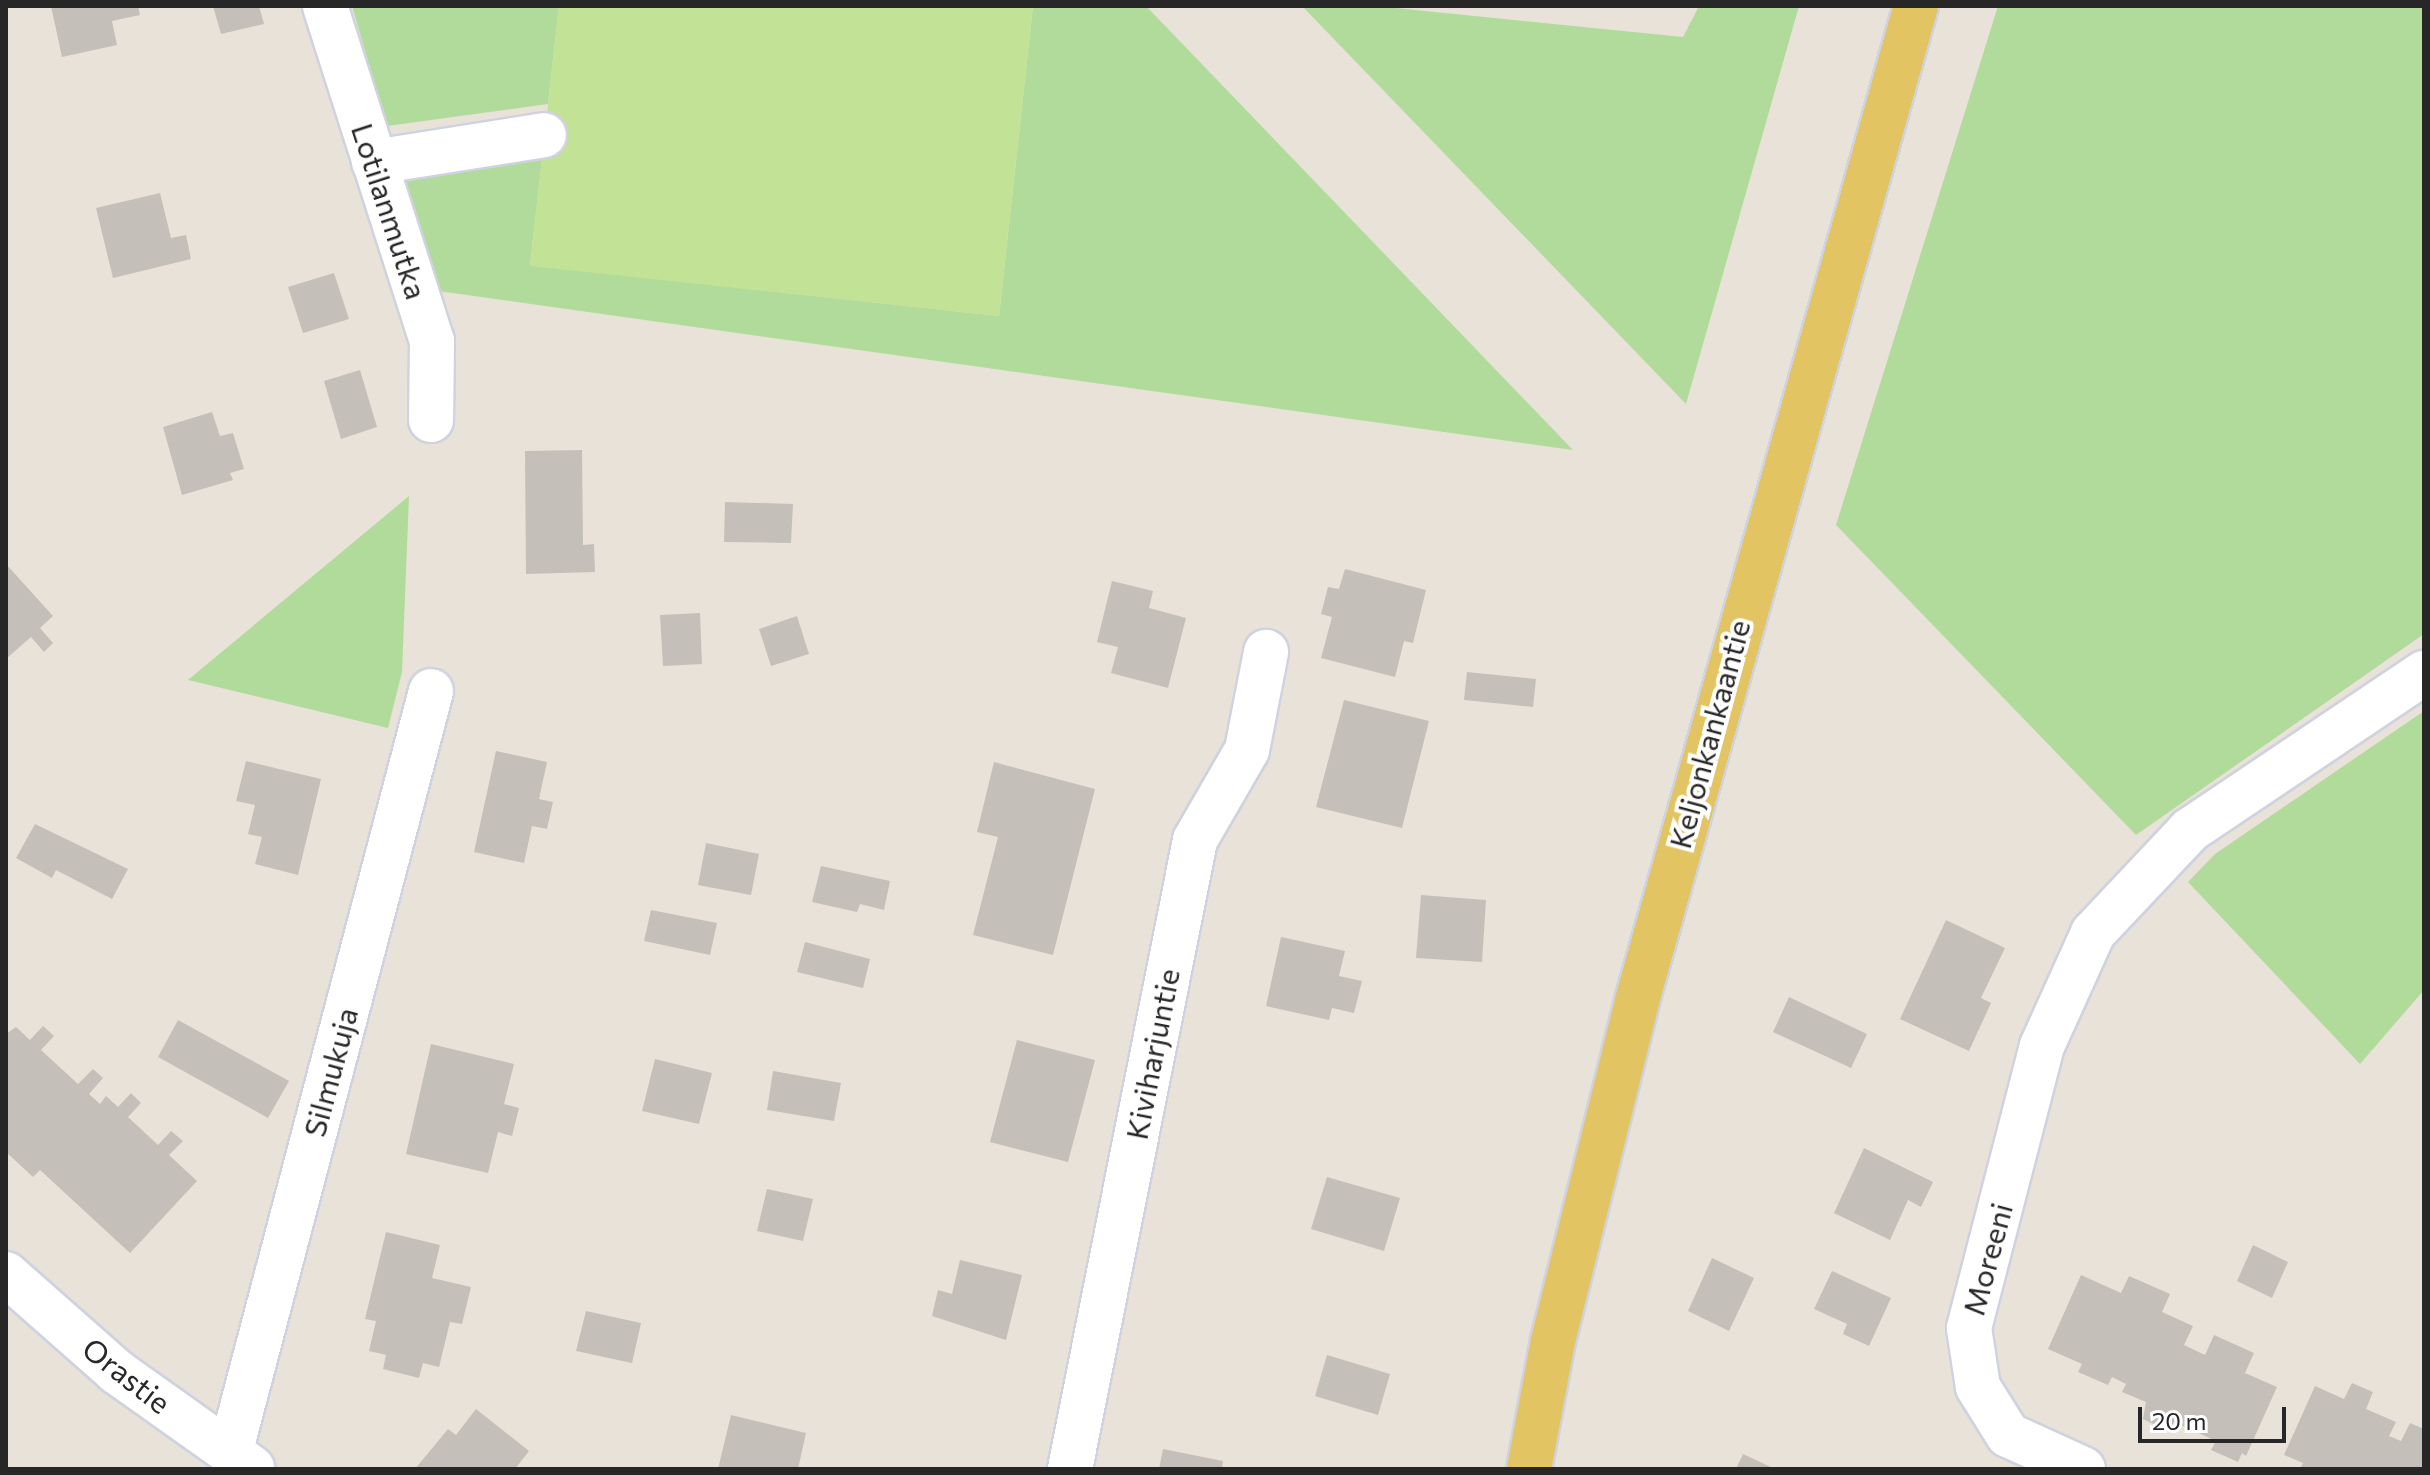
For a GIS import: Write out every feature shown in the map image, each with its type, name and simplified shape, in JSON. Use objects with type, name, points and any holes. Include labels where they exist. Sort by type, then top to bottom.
[{"type":"main road","name":"Keljonkankaantie","points":[[1529,1469],[1553,1341],[1637,1001],[1916,6]]},
{"type":"street","name":"Lotilanmutka","points":[[325,6],[432,341],[431,420]]},
{"type":"street","points":[[374,162],[544,135]]},
{"type":"street","name":"Kiviharjuntie","points":[[1070,1469],[1195,840],[1247,750],[1266,652]]},
{"type":"street","name":"Moreeni","points":[[2083,1469],[2008,1435],[1978,1387],[1969,1328],[2042,1046],[2093,933],[2190,830],[2424,673]]},
{"type":"street","name":"Silmukuja","points":[[242,1461],[431,691]]},
{"type":"street","name":"Orastie","points":[[6,1274],[117,1372],[242,1461]]},
{"type":"green space","points":[[352,6],[559,6],[548,104],[387,126]]},
{"type":"green space","points":[[559,6],[1033,6],[999,316],[530,266]]},
{"type":"green space","points":[[1033,6],[1146,6],[1573,450],[438,291],[400,181],[542,160],[530,265],[999,316]]},
{"type":"green space","points":[[1302,6],[1376,6],[1683,37],[1699,6],[1799,6],[1686,404]]},
{"type":"green space","points":[[1998,6],[2424,6],[2424,634],[2136,835],[1836,525]]},
{"type":"green space","points":[[409,496],[402,672],[388,728],[188,680]]},
{"type":"green space","points":[[2424,711],[2424,990],[2360,1064],[2188,882],[2215,854]]},
{"type":"building","points":[[51,6],[138,6],[140,15],[112,21],[117,45],[62,57]]},
{"type":"building","points":[[213,6],[259,6],[264,24],[221,34]]},
{"type":"building","points":[[160,193],[171,238],[186,235],[191,259],[113,278],[96,208]]},
{"type":"building","points":[[334,273],[349,319],[303,333],[288,287]]},
{"type":"building","points":[[360,370],[377,427],[341,439],[324,381]]},
{"type":"building","points":[[212,412],[220,436],[233,433],[244,469],[230,473],[233,480],[182,495],[163,427]]},
{"type":"building","points":[[582,450],[583,545],[594,544],[595,572],[526,574],[525,451]]},
{"type":"building","points":[[725,502],[793,504],[791,543],[724,542]]},
{"type":"building","points":[[6,564],[53,616],[40,628],[53,643],[44,652],[31,637],[6,659]]},
{"type":"building","points":[[1345,569],[1426,590],[1413,643],[1404,641],[1395,677],[1321,658],[1332,617],[1321,614],[1328,587],[1339,589]]},
{"type":"building","points":[[1112,581],[1153,591],[1149,608],[1186,618],[1168,688],[1111,673],[1118,647],[1097,642]]},
{"type":"building","points":[[700,613],[702,664],[663,666],[660,615]]},
{"type":"building","points":[[797,616],[809,654],[771,666],[759,629]]},
{"type":"building","points":[[1467,672],[1536,679],[1533,707],[1464,700]]},
{"type":"building","points":[[1344,700],[1429,721],[1402,828],[1316,807]]},
{"type":"building","points":[[496,751],[547,762],[539,799],[553,802],[547,829],[532,826],[524,863],[474,852]]},
{"type":"building","points":[[246,761],[321,779],[298,875],[255,864],[262,837],[248,834],[255,805],[236,801]]},
{"type":"building","points":[[994,762],[1095,789],[1053,955],[973,935],[998,837],[977,832]]},
{"type":"building","points":[[35,824],[128,869],[112,899],[56,870],[52,878],[16,858]]},
{"type":"building","points":[[706,843],[759,854],[751,895],[698,885]]},
{"type":"building","points":[[821,866],[890,881],[884,910],[860,904],[857,912],[812,902]]},
{"type":"building","points":[[1421,895],[1486,900],[1482,962],[1416,958]]},
{"type":"building","points":[[651,910],[717,923],[710,955],[644,941]]},
{"type":"building","points":[[1946,920],[2005,948],[1981,998],[1991,1003],[1969,1051],[1900,1019]]},
{"type":"building","points":[[1281,937],[1345,951],[1339,976],[1362,981],[1354,1013],[1332,1008],[1329,1020],[1266,1006]]},
{"type":"building","points":[[805,942],[870,959],[863,988],[797,972]]},
{"type":"building","points":[[1789,997],[1867,1034],[1851,1068],[1773,1032]]},
{"type":"building","points":[[178,1020],[289,1081],[268,1118],[158,1057]]},
{"type":"building","points":[[43,1026],[54,1036],[41,1050],[78,1084],[93,1069],[103,1078],[89,1094],[100,1104],[106,1096],[118,1107],[131,1093],[141,1103],[128,1117],[158,1145],[171,1131],[183,1141],[169,1155],[197,1181],[130,1253],[40,1170],[33,1177],[6,1152],[6,1034],[16,1027],[30,1040]]},
{"type":"building","points":[[1017,1040],[1095,1060],[1068,1162],[990,1142]]},
{"type":"building","points":[[431,1044],[514,1064],[504,1104],[519,1108],[512,1136],[498,1132],[488,1173],[406,1154]]},
{"type":"building","points":[[655,1059],[712,1073],[699,1124],[642,1111]]},
{"type":"building","points":[[773,1071],[841,1083],[834,1121],[767,1110]]},
{"type":"building","points":[[1864,1148],[1933,1182],[1921,1207],[1908,1200],[1890,1240],[1834,1213]]},
{"type":"building","points":[[1327,1177],[1400,1198],[1384,1251],[1311,1229]]},
{"type":"building","points":[[767,1189],[813,1199],[803,1241],[757,1231]]},
{"type":"building","points":[[386,1232],[440,1245],[432,1278],[471,1287],[462,1324],[450,1322],[439,1367],[423,1363],[419,1378],[383,1369],[386,1355],[369,1351],[376,1321],[365,1319]]},
{"type":"building","points":[[2253,1245],[2288,1262],[2272,1298],[2237,1281]]},
{"type":"building","points":[[1712,1258],[1754,1278],[1729,1331],[1688,1311]]},
{"type":"building","points":[[960,1260],[1022,1275],[1006,1340],[932,1316],[938,1290],[952,1294]]},
{"type":"building","points":[[1832,1271],[1891,1298],[1869,1346],[1843,1334],[1847,1324],[1814,1309]]},
{"type":"building","points":[[2081,1275],[2121,1293],[2129,1276],[2170,1294],[2162,1312],[2193,1326],[2184,1345],[2205,1355],[2214,1335],[2254,1353],[2245,1373],[2277,1387],[2246,1456],[2242,1453],[2238,1462],[2211,1450],[2216,1441],[2174,1422],[2170,1432],[2143,1419],[2146,1402],[2122,1392],[2126,1384],[2112,1377],[2108,1385],[2078,1372],[2082,1364],[2048,1349]]},
{"type":"building","points":[[586,1311],[641,1323],[632,1363],[576,1351]]},
{"type":"building","points":[[1327,1355],[1390,1374],[1378,1415],[1315,1396]]},
{"type":"building","points":[[2352,1383],[2373,1392],[2366,1409],[2396,1422],[2389,1436],[2401,1441],[2410,1423],[2424,1429],[2424,1469],[2300,1469],[2303,1463],[2284,1455],[2315,1386],[2344,1399]]},
{"type":"building","points":[[476,1409],[529,1451],[515,1469],[415,1469],[448,1429],[456,1435]]},
{"type":"building","points":[[731,1415],[806,1433],[798,1469],[718,1469]]},
{"type":"building","points":[[1163,1449],[1223,1461],[1222,1469],[1159,1469]]},
{"type":"building","points":[[1743,1454],[1775,1469],[1736,1469]]}]
